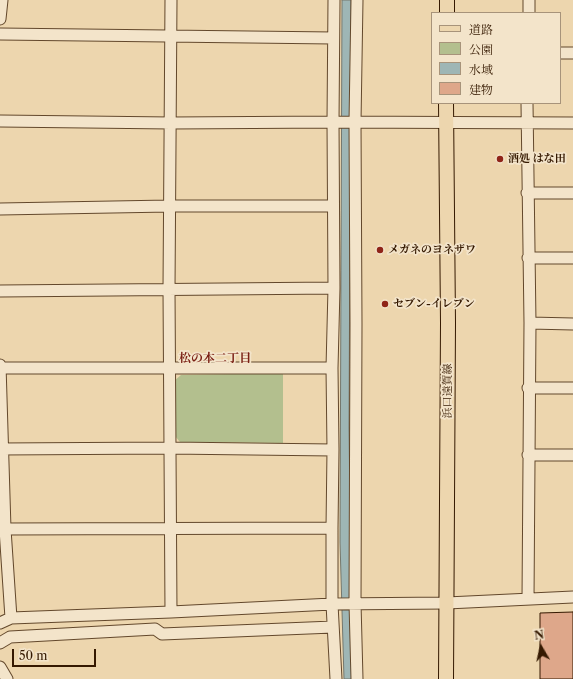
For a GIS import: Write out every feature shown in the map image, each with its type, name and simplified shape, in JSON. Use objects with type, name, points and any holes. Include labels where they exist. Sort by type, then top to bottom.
[{"type":"main road","points":[[447,0],[447,12]]},
{"type":"main road","name":"浜口遠賀線","points":[[446,104],[448,315],[446,679]]},
{"type":"street","points":[[0,19],[2,0]]},
{"type":"street","points":[[171,0],[169,206],[171,612]]},
{"type":"street","points":[[334,0],[332,604],[336,679]]},
{"type":"street","points":[[357,0],[355,122],[355,603],[357,679]]},
{"type":"street","points":[[529,0],[529,12]]},
{"type":"street","points":[[0,34],[333,38]]},
{"type":"street","points":[[561,53],[573,53]]},
{"type":"street","points":[[527,104],[527,193],[530,323],[528,388],[528,599]]},
{"type":"street","points":[[0,121],[171,123],[573,123]]},
{"type":"street","points":[[527,193],[573,193]]},
{"type":"street","points":[[0,209],[169,206],[333,206]]},
{"type":"street","points":[[528,258],[573,258]]},
{"type":"street","points":[[0,291],[169,288],[334,288]]},
{"type":"street","points":[[530,323],[573,324]]},
{"type":"street","points":[[0,365],[1,449],[11,618]]},
{"type":"street","points":[[0,368],[332,368]]},
{"type":"street","points":[[528,388],[573,388]]},
{"type":"street","points":[[1,449],[170,448],[333,450]]},
{"type":"street","points":[[528,455],[573,455]]},
{"type":"street","points":[[5,529],[332,528]]},
{"type":"street","points":[[0,623],[11,618],[355,603],[447,603],[573,597]]},
{"type":"street","points":[[0,643],[10,636],[155,629],[162,634],[334,627]]},
{"type":"street","points":[[0,667],[7,679]]},
{"type":"green space","points":[[283,373],[283,443],[180,442],[175,436],[174,381],[181,375]]},
{"type":"water","points":[[342,0],[351,0],[349,427],[352,679],[344,679],[340,542]]},
{"type":"building","points":[[573,612],[573,679],[540,679],[540,613]]},
{"type":"place","name":"酒処 はな田","points":[[500,159]]},
{"type":"place","name":"メガネのヨネザワ","points":[[380,250]]},
{"type":"place","name":"セブン-イレブン","points":[[385,304]]},
{"type":"district","name":"松の本二丁目","points":[[215,359]]}]
